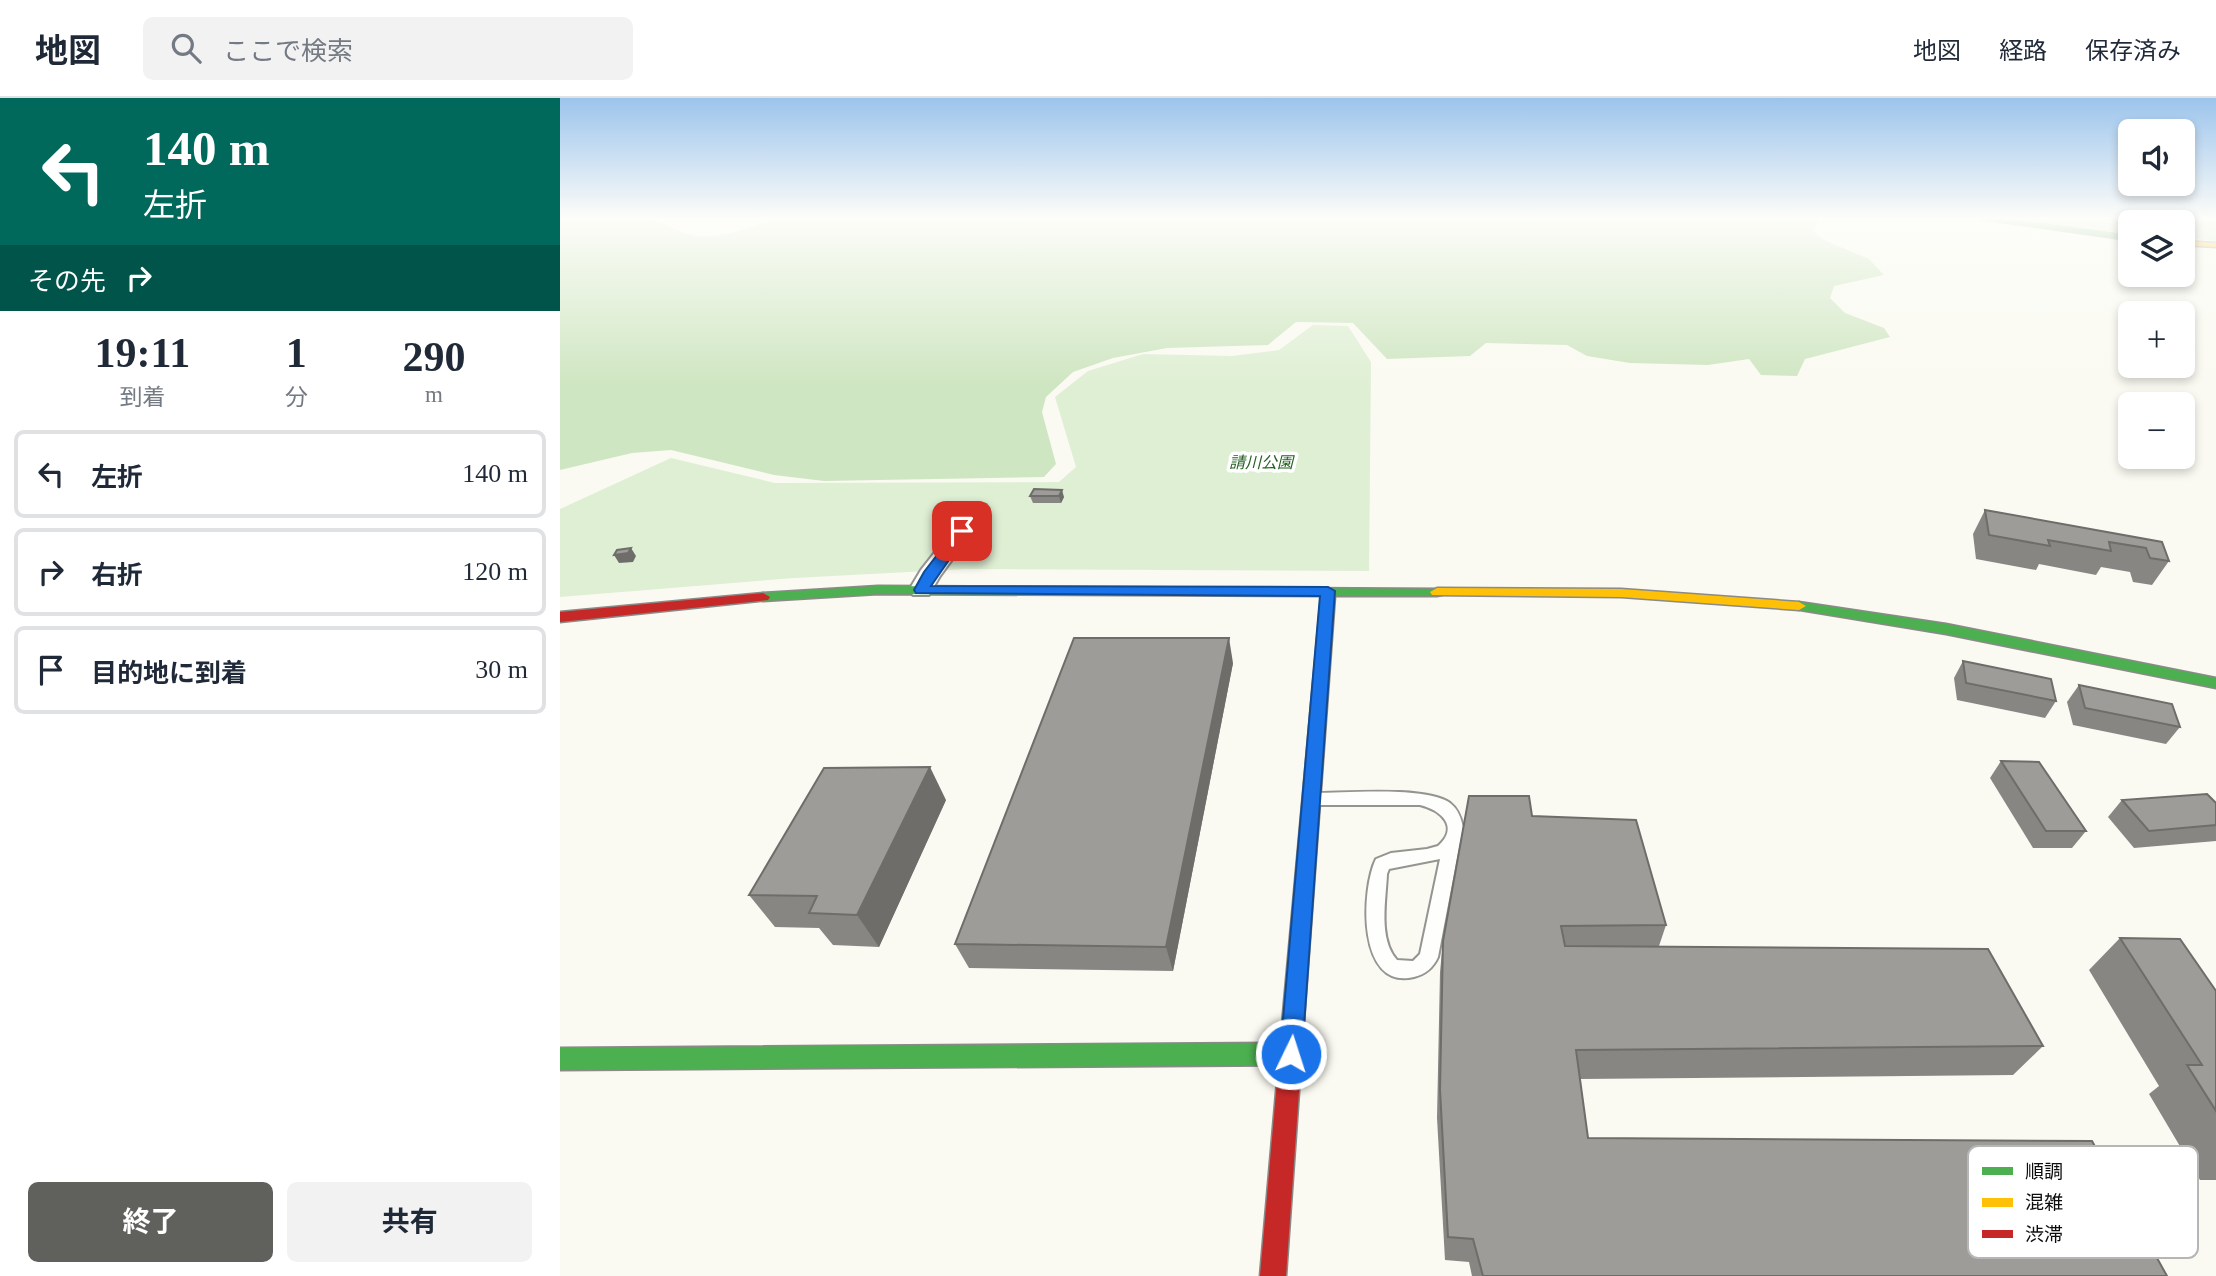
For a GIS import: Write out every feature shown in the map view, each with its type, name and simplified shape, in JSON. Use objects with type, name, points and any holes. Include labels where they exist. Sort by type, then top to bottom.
[{"type":"street","points":[[921,590],[929,575],[979,509]]},
{"type":"street","points":[[561,618],[774,596],[921,590],[1598,592],[1697,596],[1784,604],[1902,622],[2216,683]]},
{"type":"street","points":[[1273,1276],[1328,591]]},
{"type":"street","points":[[560,1059],[1291,1054]]},
{"type":"lane","points":[[1311,799],[1420,799],[1437,802],[1447,808],[1454,818],[1451,844],[1430,957],[1425,964],[1414,970],[1397,970],[1386,964],[1379,952],[1378,874],[1382,864],[1391,859],[1437,855],[1451,844]]},
{"type":"green space","points":[[560,274],[1883,274],[1834,286],[1830,298],[1845,313],[1884,328],[1890,337],[1805,359],[1797,376],[1761,375],[1749,359],[1708,365],[1630,363],[1587,356],[1567,345],[1486,343],[1470,356],[1387,359],[1353,323],[1296,322],[1268,345],[1167,348],[1113,358],[1073,372],[1046,397],[1042,412],[1056,464],[1044,477],[824,481],[774,475],[671,450],[632,453],[560,470]]},
{"type":"green space","name":"請川公園","points":[[1313,325],[1348,326],[1371,362],[1369,571],[966,569],[794,578],[560,597],[560,509],[671,458],[775,483],[1059,482],[1076,467],[1055,397],[1088,371],[1143,354],[1232,356],[1279,350]]},
{"type":"building","points":[[1034,489],[1062,490],[1059,496],[1030,496]]},
{"type":"building","points":[[1985,510],[2162,542],[2169,561],[2150,558],[2146,548],[2109,542],[2111,551],[2048,540],[2050,546],[1989,535]]},
{"type":"building","points":[[631,548],[628,553],[614,555],[617,550]]},
{"type":"building","points":[[1074,638],[1229,638],[1166,947],[955,944]]},
{"type":"building","points":[[1963,661],[2051,679],[2056,701],[1966,683]]},
{"type":"building","points":[[2079,685],[2172,704],[2180,727],[2085,708]]},
{"type":"building","points":[[2001,761],[2039,762],[2086,831],[2046,831]]},
{"type":"building","points":[[930,767],[857,915],[809,913],[817,896],[749,895],[824,768]]},
{"type":"building","points":[[2207,794],[2216,803],[2216,825],[2149,831],[2122,800]]},
{"type":"building","points":[[1469,796],[1529,796],[1532,816],[1636,820],[1666,925],[1561,926],[1565,946],[1988,949],[2043,1046],[1576,1050],[1588,1138],[2092,1141],[2095,1146],[1968,1146],[1968,1258],[2157,1258],[2167,1276],[1483,1276],[1473,1239],[1448,1237],[1440,1090],[1443,941]]},
{"type":"building","points":[[2120,938],[2180,939],[2216,991],[2216,1111],[2187,1065],[2202,1065]]},
{"type":"traffic: fast","points":[[763,597],[878,590],[1437,592]]},
{"type":"traffic: fast","points":[[1292,1035],[1328,591]]},
{"type":"traffic: fast","points":[[1799,606],[1946,629],[2216,683]]},
{"type":"traffic: fast","points":[[560,1059],[1291,1054]]},
{"type":"traffic: slow","points":[[1437,592],[1621,593],[1799,606]]},
{"type":"traffic: jam","points":[[560,617],[763,597]]},
{"type":"traffic: jam","points":[[1273,1276],[1292,1035]]},
{"type":"route","points":[[962,531],[921,590],[1328,591],[1291,1054]]}]
